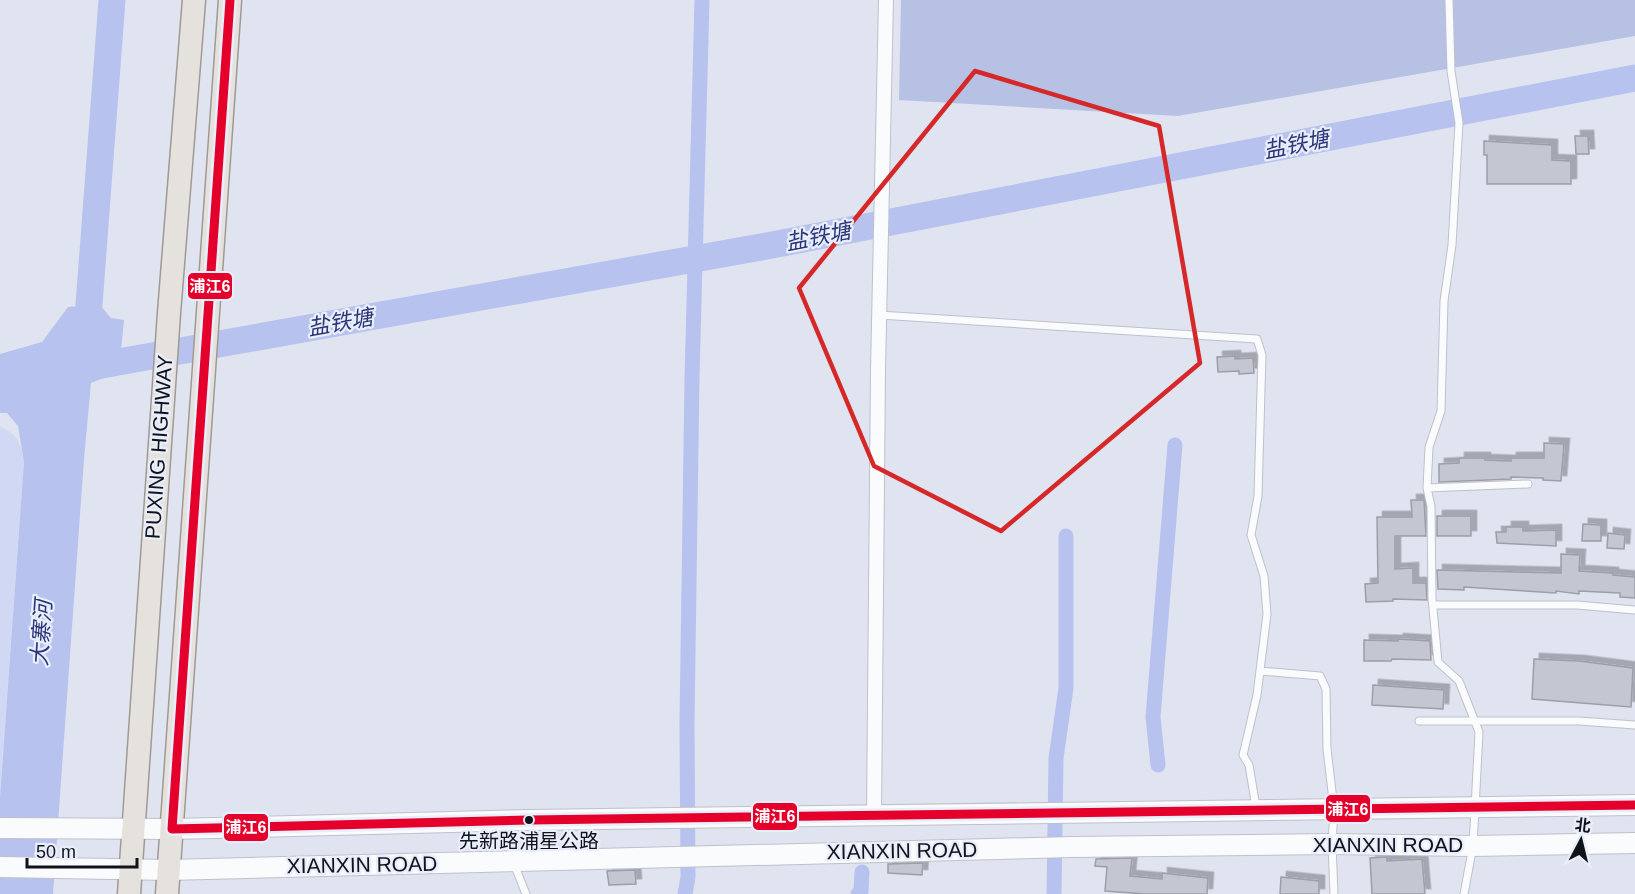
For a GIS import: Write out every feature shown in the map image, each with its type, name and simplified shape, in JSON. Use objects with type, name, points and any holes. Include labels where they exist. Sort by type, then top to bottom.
[{"type":"main road","name":"PUXING HIGHWAY","points":[[129,894],[164,381],[194,0]]},
{"type":"main road","name":"PUXING HIGHWAY","points":[[167,894],[230,0]]},
{"type":"main road","name":"XIANXIN ROAD","points":[[0,828],[172,829],[530,820],[1635,805]]},
{"type":"main road","name":"XIANXIN ROAD","points":[[0,867],[169,870],[1072,847],[1332,844],[1473,846],[1635,843]]},
{"type":"street","points":[[874,815],[879,315],[886,0]]},
{"type":"lane","points":[[1449,0],[1451,71],[1459,123],[1452,245],[1444,301],[1441,411],[1429,447],[1427,488],[1431,506],[1433,605],[1438,662],[1459,681],[1479,732],[1473,846],[1464,894]]},
{"type":"lane","points":[[879,315],[1257,339],[1262,355],[1257,496],[1251,535],[1264,576],[1267,614],[1257,695],[1243,755],[1249,765],[1256,810]]},
{"type":"lane","points":[[1427,488],[1528,484]]},
{"type":"lane","points":[[1433,605],[1577,605],[1635,610]]},
{"type":"lane","points":[[1260,671],[1320,676],[1326,689],[1327,749],[1334,809],[1332,844],[1334,894]]},
{"type":"lane","points":[[1419,721],[1579,721],[1635,725]]},
{"type":"lane","points":[[513,861],[526,894]]},
{"type":"highlighted area","points":[[975,71],[1159,126],[1200,363],[1001,531],[874,466],[799,288]]},
{"type":"shaded area","points":[[901,0],[1635,0],[1635,36],[1178,116],[899,100]]},
{"type":"shaded area","points":[[0,427],[18,440],[24,462],[0,790]]},
{"type":"water","name":"大寨河","points":[[99,304],[111,318],[124,320],[119,372],[91,383],[53,894],[0,894],[0,796],[24,462],[18,426],[7,413],[0,413],[0,354],[42,342],[68,307]]},
{"type":"building","points":[[1575,136],[1588,136],[1589,154],[1576,154]]},
{"type":"building","points":[[1484,141],[1552,145],[1552,160],[1571,161],[1571,184],[1487,184],[1487,155],[1484,155]]},
{"type":"building","points":[[1235,356],[1235,359],[1253,358],[1254,373],[1218,372],[1217,357]]},
{"type":"building","points":[[1544,443],[1564,444],[1561,481],[1511,477],[1511,479],[1439,482],[1439,464],[1459,463],[1459,458],[1511,461],[1511,458],[1544,458]]},
{"type":"building","points":[[1411,500],[1424,500],[1426,536],[1395,536],[1395,569],[1413,568],[1413,583],[1426,583],[1427,600],[1393,599],[1393,601],[1366,602],[1365,584],[1378,583],[1377,517],[1412,517]]},
{"type":"building","points":[[1437,516],[1471,516],[1471,536],[1437,536]]},
{"type":"building","points":[[1583,524],[1601,525],[1601,541],[1582,541]]},
{"type":"building","points":[[1506,527],[1523,527],[1523,531],[1556,530],[1556,546],[1497,543],[1496,532],[1506,532]]},
{"type":"building","points":[[1608,533],[1625,535],[1624,549],[1607,548]]},
{"type":"building","points":[[1561,554],[1580,555],[1579,571],[1635,577],[1635,598],[1620,597],[1620,593],[1579,591],[1579,594],[1464,587],[1464,590],[1438,589],[1437,570],[1561,573]]},
{"type":"building","points":[[1398,639],[1430,641],[1431,660],[1364,661],[1364,640],[1398,641]]},
{"type":"building","points":[[1534,659],[1579,661],[1633,668],[1631,707],[1532,699]]},
{"type":"building","points":[[1373,685],[1444,690],[1443,709],[1372,705]]},
{"type":"building","points":[[1387,857],[1387,861],[1422,859],[1425,894],[1372,894],[1370,858]]},
{"type":"building","points":[[1132,858],[1130,876],[1162,879],[1162,873],[1208,878],[1207,894],[1145,894],[1105,891],[1107,867],[1095,866],[1096,859]]},
{"type":"building","points":[[923,863],[922,875],[888,873],[888,864]]},
{"type":"building","points":[[635,870],[636,884],[609,885],[607,871]]},
{"type":"building","points":[[1281,877],[1319,881],[1319,894],[1280,894]]},
{"type":"waterway","points":[[82,338],[87,331],[112,0]]},
{"type":"waterway","points":[[685,894],[688,877],[687,723],[692,378],[702,0]]},
{"type":"waterway","name":"盐铁塘","points":[[85,368],[772,245],[1635,78]]},
{"type":"waterway","points":[[1158,765],[1153,717],[1175,445]]},
{"type":"waterway","points":[[1054,894],[1056,758],[1066,688],[1066,536]]},
{"type":"waterway","points":[[858,894],[861,891],[862,872]]},
{"type":"transit line","name":"浦江6","points":[[230,0],[172,829],[530,820],[1635,805]]},
{"type":"place","name":"先新路浦星公路","points":[[529,820]]}]
